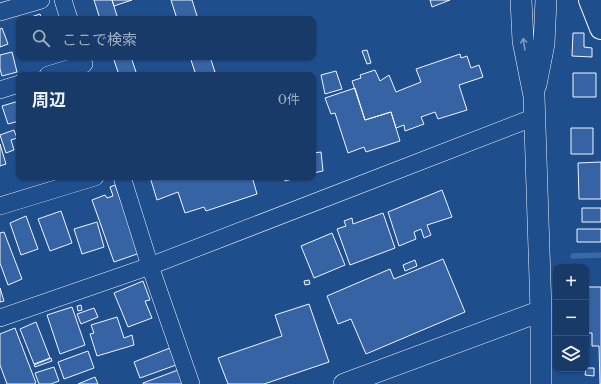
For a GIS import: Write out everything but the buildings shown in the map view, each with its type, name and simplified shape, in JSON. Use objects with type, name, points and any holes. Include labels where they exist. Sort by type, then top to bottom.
[{"type":"highway","points":[[590,0],[601,28]]},
{"type":"street","points":[[0,12],[41,0]]},
{"type":"street","points":[[62,0],[68,16]]},
{"type":"street","points":[[521,0],[523,41],[534,96],[542,384]]},
{"type":"street","points":[[534,96],[544,44],[546,0]]},
{"type":"street","points":[[59,72],[85,65]]},
{"type":"street","points":[[0,90],[16,85]]},
{"type":"street","points":[[0,318],[150,266],[535,117]]},
{"type":"street","points":[[0,206],[85,180]]},
{"type":"street","points":[[123,180],[150,266],[191,384]]},
{"type":"street","points":[[344,384],[541,311]]},
{"type":"waterway","points":[[573,256],[601,255]]}]
